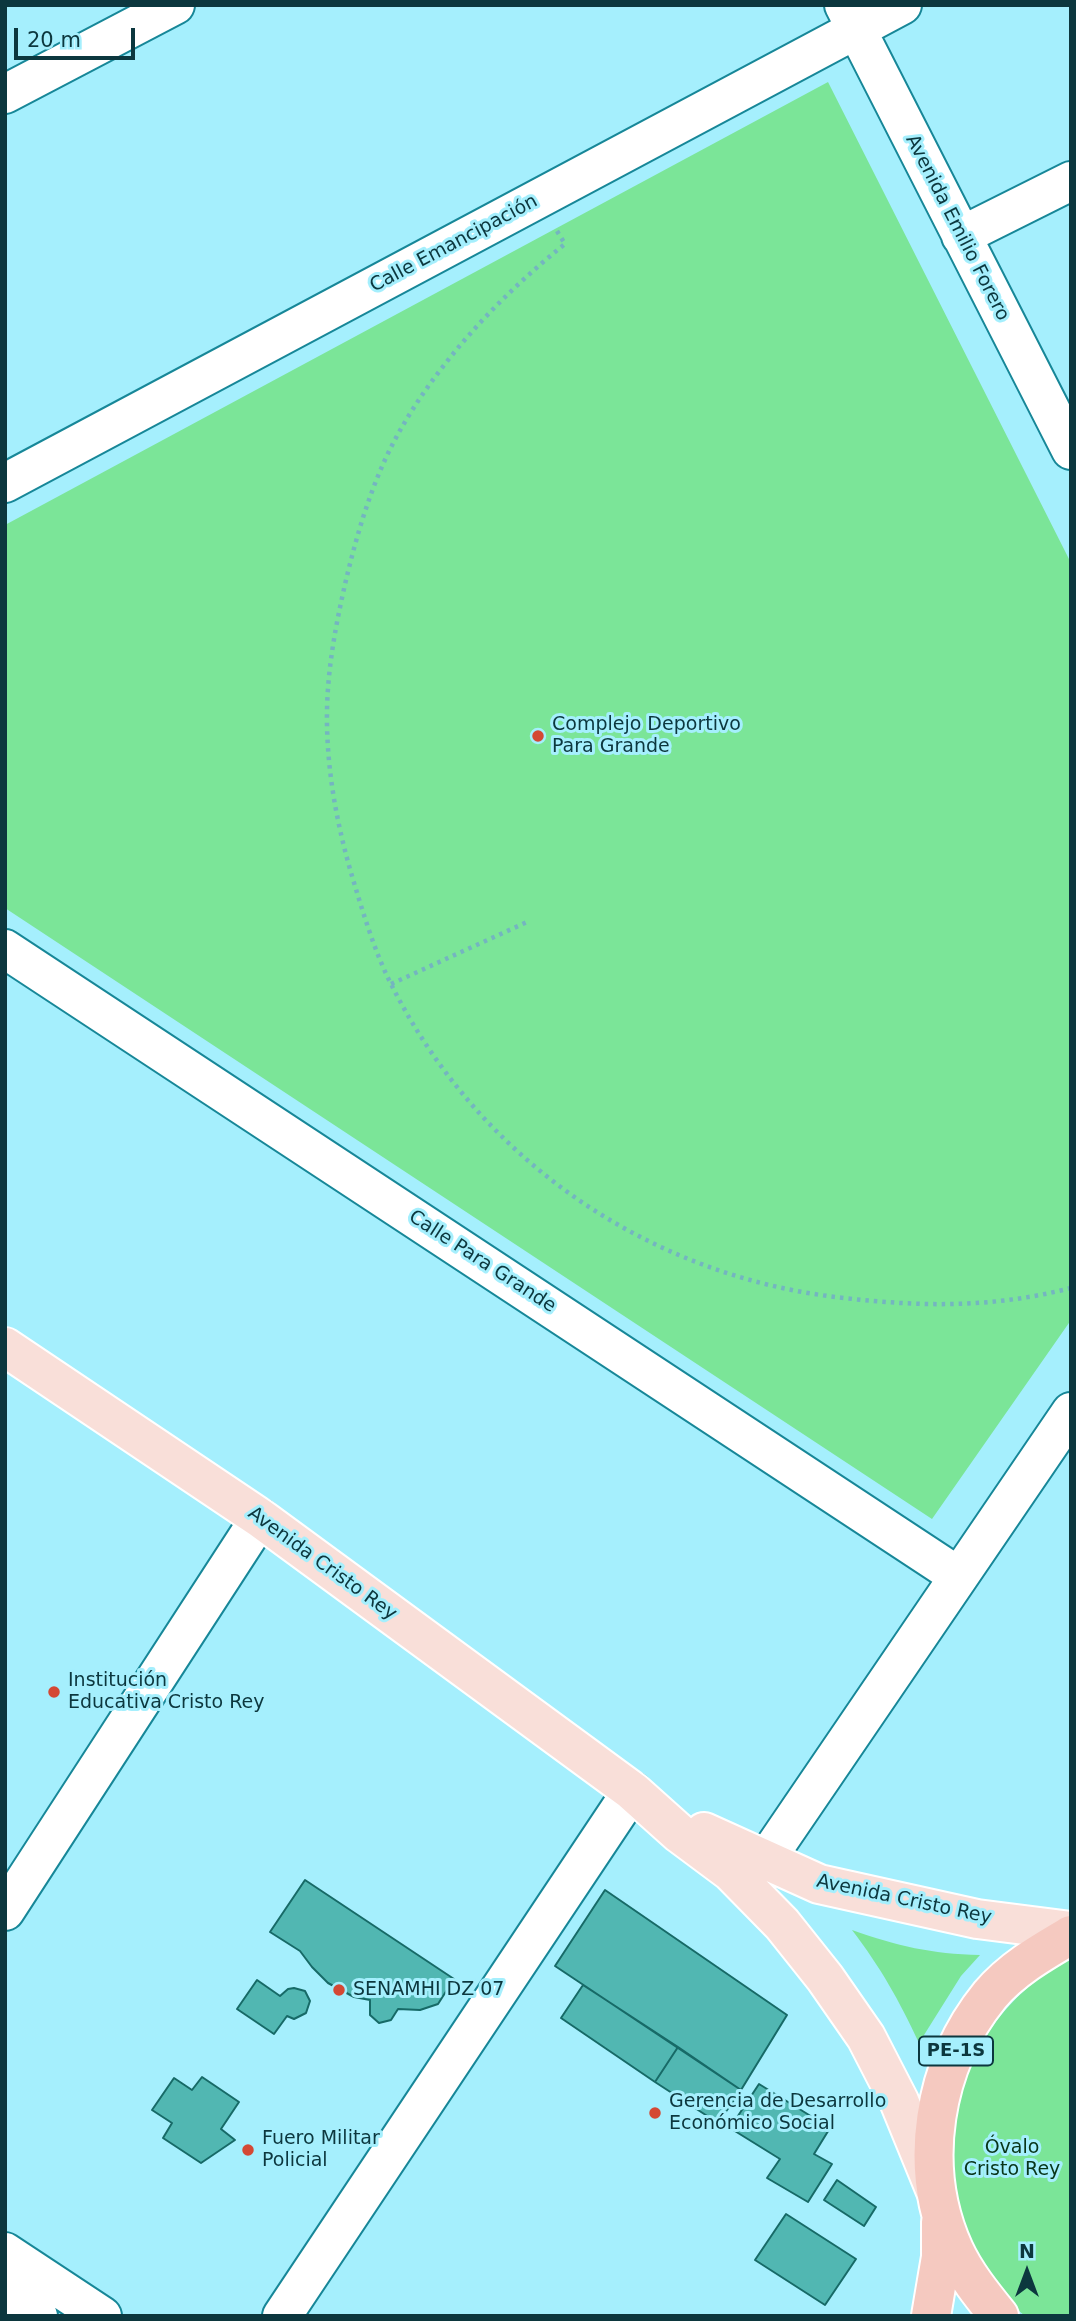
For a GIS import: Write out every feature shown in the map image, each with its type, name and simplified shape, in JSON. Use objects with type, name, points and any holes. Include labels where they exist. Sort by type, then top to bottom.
[{"type":"highway","name":"PE-1S","points":[[931,2316],[941,2257],[933,2138],[941,2086],[961,2037],[991,1994],[1031,1958],[1071,1933]]},
{"type":"highway","name":"PE-1S","points":[[939,2202],[954,2250],[974,2285],[999,2316]]},
{"type":"main road","name":"Avenida Cristo Rey","points":[[5,1347],[260,1518],[632,1791],[681,1834],[731,1872],[782,1924],[825,1978],[866,2037],[898,2101],[939,2202]]},
{"type":"main road","name":"Avenida Cristo Rey","points":[[632,1791],[696,1829],[819,1884],[977,1919],[1071,1933]]},
{"type":"street","points":[[5,94],[175,5]]},
{"type":"street","name":"Calle Emancipación","points":[[5,484],[850,18],[902,5]]},
{"type":"street","name":"Avenida Emilio Forero","points":[[850,18],[1071,450]]},
{"type":"street","points":[[961,236],[1071,181]]},
{"type":"street","name":"Calle Para Grande","points":[[5,948],[958,1576]]},
{"type":"street","points":[[765,1861],[1071,1412]]},
{"type":"street","points":[[5,1911],[260,1518]]},
{"type":"street","points":[[282,2316],[632,1791]]},
{"type":"street","points":[[5,2252],[102,2316]]},
{"type":"street","points":[[5,2294],[38,2316]]},
{"type":"path","points":[[553,223],[565,244],[528,274],[493,308],[440,371],[398,433],[375,484],[359,529],[340,604],[330,657],[327,723],[330,778],[345,855],[363,913],[391,984],[430,1052],[463,1094],[521,1157],[574,1197],[630,1231],[686,1259],[761,1284],[825,1296],[893,1304],[962,1306],[1028,1299],[1071,1288]]},
{"type":"path","points":[[391,984],[527,922]]},
{"type":"green space","name":"Complejo Deportivo Para Grande","points":[[828,82],[1071,563],[1071,1320],[932,1519],[5,908],[5,525]]},
{"type":"green space","points":[[852,1930],[915,1948],[980,1955],[961,1976],[919,2043],[889,1985]]},
{"type":"green space","name":"Óvalo Cristo Rey","points":[[1071,1958],[1071,2316],[1025,2316],[1005,2296],[988,2273],[962,2215],[953,2173],[953,2130],[962,2088],[978,2049],[1002,2014],[1033,1983]]},
{"type":"building","points":[[305,1880],[454,1979],[438,2004],[420,2010],[398,2009],[391,2020],[379,2023],[370,2015],[370,2000],[354,1997],[328,1983],[300,1951],[270,1932]]},
{"type":"building","points":[[605,1890],[787,2015],[741,2090],[555,1966]]},
{"type":"building","points":[[257,1980],[280,1996],[288,1989],[305,1991],[310,2001],[306,2013],[294,2019],[287,2016],[274,2034],[237,2009]]},
{"type":"building","points":[[583,1985],[678,2047],[655,2082],[561,2018]]},
{"type":"building","points":[[678,2047],[741,2090],[718,2123],[655,2082]]},
{"type":"building","points":[[202,2077],[239,2102],[221,2129],[235,2140],[201,2163],[163,2138],[172,2123],[152,2110],[174,2078],[192,2090]]},
{"type":"building","points":[[759,2084],[830,2128],[814,2154],[832,2164],[808,2202],[767,2178],[780,2159],[730,2128]]},
{"type":"building","points":[[837,2180],[876,2207],[864,2226],[824,2200]]},
{"type":"building","points":[[786,2214],[856,2259],[825,2305],[755,2260]]},
{"type":"place","name":"Complejo Deportivo Para Grande","points":[[538,736]]},
{"type":"place","name":"Institución Educativa Cristo Rey","points":[[54,1692]]},
{"type":"place","name":"SENAMHI DZ 07","points":[[339,1990]]},
{"type":"place","name":"Gerencia de Desarrollo Económico Social","points":[[655,2113]]},
{"type":"place","name":"Fuero Militar Policial","points":[[248,2150]]}]
